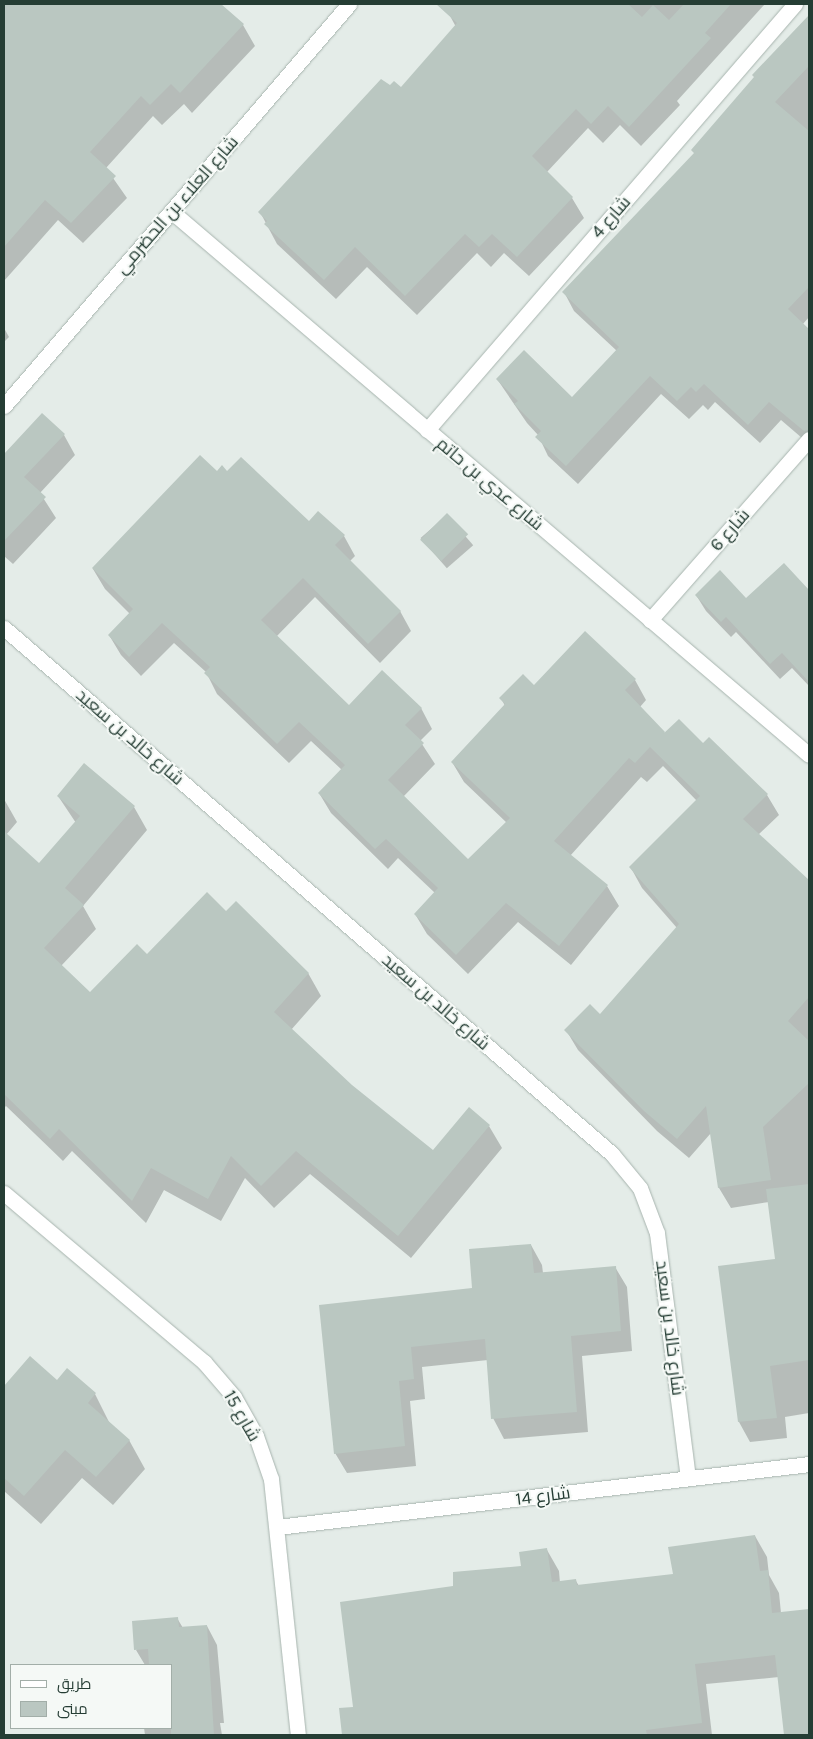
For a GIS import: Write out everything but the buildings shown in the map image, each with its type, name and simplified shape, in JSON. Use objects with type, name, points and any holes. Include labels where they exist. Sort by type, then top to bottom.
[{"type":"street","name":"شارع العلاء بن الحضرمي","points":[[4,406],[349,4]]},
{"type":"street","name":"شارع 4","points":[[427,430],[795,4]]},
{"type":"street","name":"شارع عدي بن حاتم","points":[[171,211],[809,755]]},
{"type":"street","name":"شارع 6","points":[[650,620],[809,439]]},
{"type":"street","name":"شارع خالد بن سعيد","points":[[4,628],[612,1154],[640,1188],[657,1233],[688,1478]]},
{"type":"street","name":"شارع 15","points":[[4,1193],[170,1331],[204,1362],[234,1396],[256,1436],[271,1479],[298,1735]]},
{"type":"street","name":"شارع 14","points":[[277,1527],[809,1464]]}]
